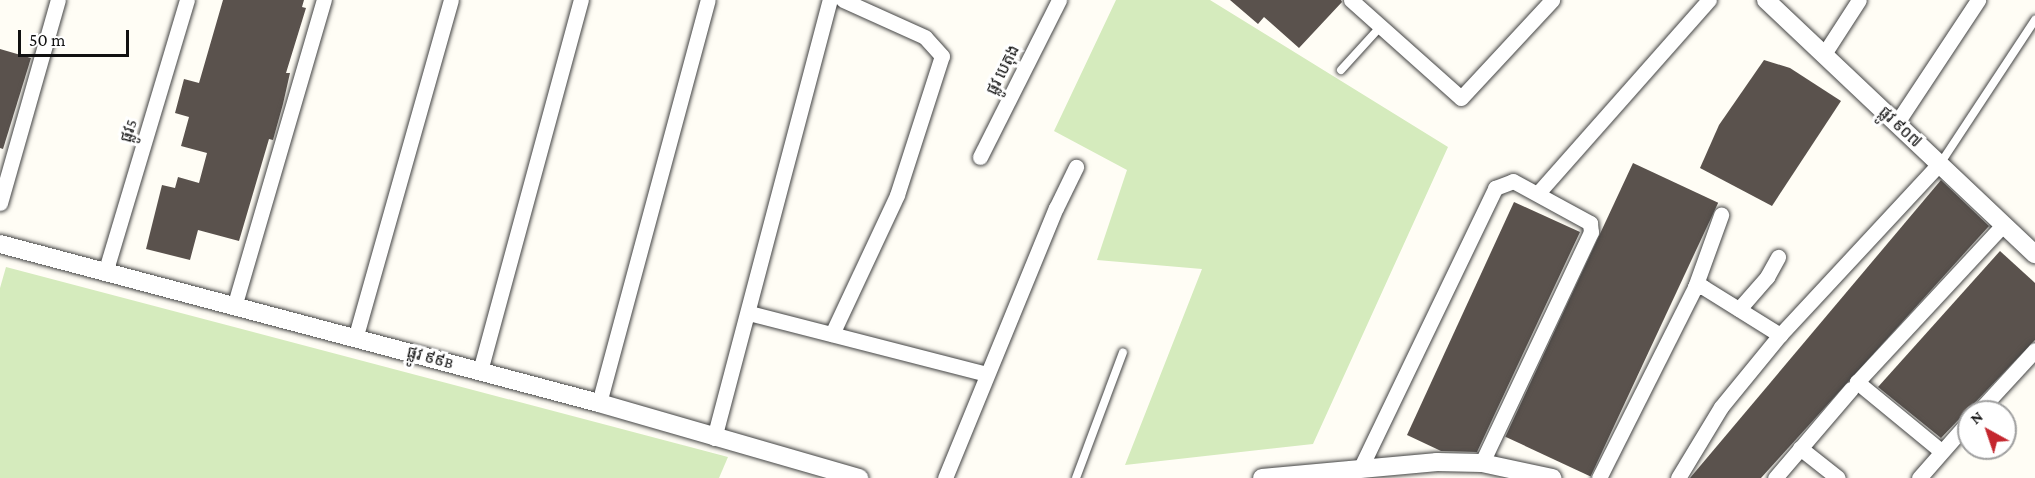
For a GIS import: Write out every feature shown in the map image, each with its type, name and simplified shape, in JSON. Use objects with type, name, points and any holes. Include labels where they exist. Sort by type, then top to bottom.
[{"type":"street","points":[[0,203],[58,0]]},
{"type":"street","name":"ផ្លូវ5","points":[[105,273],[187,0]]},
{"type":"street","points":[[234,307],[324,0]]},
{"type":"street","points":[[355,339],[451,0]]},
{"type":"street","points":[[480,371],[581,0]]},
{"type":"street","points":[[599,403],[708,0]]},
{"type":"street","points":[[714,438],[749,313],[830,0]]},
{"type":"street","points":[[832,334],[897,195],[942,56],[925,37],[843,0]]},
{"type":"street","name":"ផ្លូវ បេតុង","points":[[980,157],[1059,0]]},
{"type":"street","points":[[1358,2],[1381,26],[1461,98],[1552,0]]},
{"type":"street","points":[[1538,193],[1709,0]]},
{"type":"street","points":[[1824,54],[1859,0]]},
{"type":"street","points":[[1896,124],[1978,0]]},
{"type":"street","name":"ផ្លូវ ៩០៧","points":[[1776,4],[1896,124],[2035,254]]},
{"type":"street","points":[[1678,478],[1721,407],[1780,335],[1939,164]]},
{"type":"street","points":[[945,478],[986,374],[1077,167]]},
{"type":"street","points":[[1361,468],[1495,188],[1513,181],[1590,224],[1591,232],[1482,463]]},
{"type":"street","points":[[1599,478],[1695,287],[1721,215]]},
{"type":"street","points":[[1941,451],[1857,382],[2002,225]]},
{"type":"street","name":"ផ្លូវ ៩៩B","points":[[0,244],[599,403],[859,478]]},
{"type":"street","points":[[1739,309],[1767,277],[1778,257]]},
{"type":"street","points":[[1695,287],[1703,287],[1780,335]]},
{"type":"street","points":[[749,313],[986,374]]},
{"type":"street","points":[[1989,400],[2035,350]]},
{"type":"street","points":[[1775,478],[1851,389]]},
{"type":"street","points":[[1919,478],[1957,434]]},
{"type":"street","points":[[1800,448],[1838,478]]},
{"type":"street","points":[[1263,478],[1361,468],[1482,463],[1552,478]]},
{"type":"lane","points":[[1939,164],[2035,20]]},
{"type":"lane","points":[[1341,70],[1381,26]]},
{"type":"lane","points":[[1076,478],[1123,352]]},
{"type":"green space","points":[[1116,0],[1210,0],[1448,147],[1313,444],[1125,465],[1202,269],[1097,260],[1127,170],[1054,131]]},
{"type":"green space","points":[[6,267],[728,457],[719,478],[0,478],[0,288]]},
{"type":"building","points":[[223,0],[304,0],[302,7],[306,8],[286,73],[290,73],[273,140],[269,139],[239,241],[198,230],[190,260],[146,249],[162,185],[175,188],[178,177],[199,183],[207,153],[181,146],[189,117],[175,113],[184,79],[199,83]]},
{"type":"building","points":[[1230,0],[1341,0],[1342,2],[1299,48],[1264,17],[1258,24]]},
{"type":"building","points":[[0,49],[31,58],[3,149],[0,148]]},
{"type":"building","points":[[1764,60],[1790,68],[1841,101],[1772,206],[1700,168],[1719,125]]},
{"type":"building","points":[[1633,163],[1718,203],[1591,476],[1505,437]]},
{"type":"building","points":[[1941,180],[1989,226],[1761,478],[1690,478]]},
{"type":"building","points":[[1514,202],[1580,232],[1477,452],[1441,451],[1407,435]]},
{"type":"building","points":[[2000,251],[2035,283],[2035,340],[1977,400],[1957,400],[1957,421],[1941,438],[1878,387]]}]
